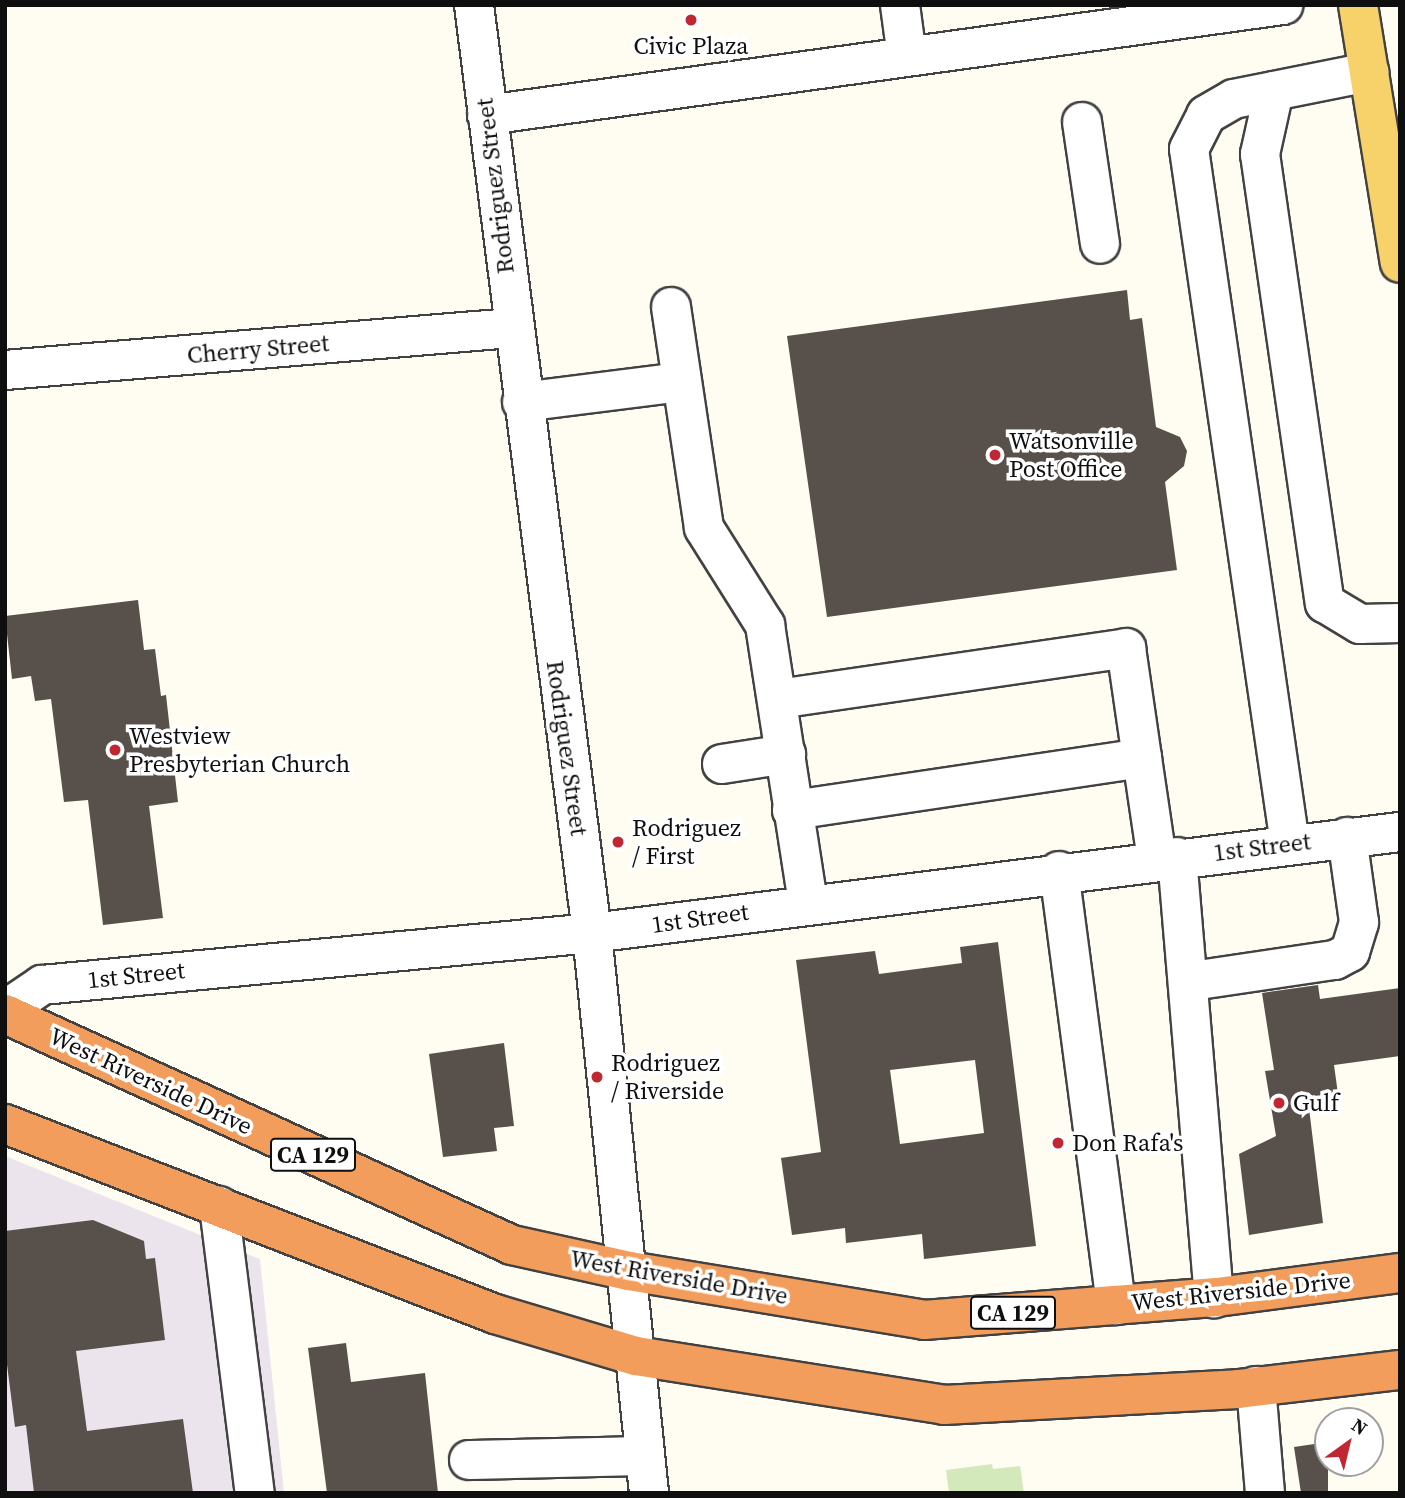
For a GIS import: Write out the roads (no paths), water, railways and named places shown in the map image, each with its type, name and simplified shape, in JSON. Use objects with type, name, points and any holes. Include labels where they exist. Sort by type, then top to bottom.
[{"type":"highway","name":"West Riverside Drive","points":[[5,1012],[512,1245],[629,1271],[924,1320],[1214,1298],[1400,1273]]},
{"type":"highway","points":[[5,1125],[495,1314],[636,1356],[944,1405],[1256,1386],[1400,1370]]},
{"type":"main road","points":[[1358,5],[1399,249]]},
{"type":"street","name":"Rodriguez Street","points":[[474,5],[511,328],[592,933],[629,1271],[647,1475]]},
{"type":"street","points":[[900,5],[907,57]]},
{"type":"street","points":[[487,116],[1283,5]]},
{"type":"street","points":[[1290,844],[1189,149],[1195,129],[1221,104],[1369,72]]},
{"type":"street","points":[[1274,91],[1260,155],[1325,603],[1360,624],[1400,623]]},
{"type":"street","points":[[1082,122],[1100,244]]},
{"type":"street","points":[[671,307],[704,527],[765,625],[808,902]]},
{"type":"street","name":"Cherry Street","points":[[5,370],[511,328]]},
{"type":"street","points":[[522,402],[681,382]]},
{"type":"street","points":[[778,699],[1126,648],[1142,758],[1167,858],[1192,981],[1214,1298]]},
{"type":"street","points":[[722,764],[786,754]]},
{"type":"street","points":[[792,810],[1142,758]]},
{"type":"street","name":"1st Street","points":[[5,1012],[41,985],[592,933],[808,902],[1400,832]]},
{"type":"street","points":[[1192,981],[1335,960],[1350,952],[1359,922],[1347,837]]},
{"type":"street","points":[[1059,871],[1116,1305]]},
{"type":"street","points":[[219,1206],[255,1493]]},
{"type":"street","points":[[1256,1386],[1265,1493]]},
{"type":"street","points":[[469,1460],[647,1475]]},
{"type":"place","name":"Civic Plaza","points":[[691,20]]},
{"type":"place","name":"Watsonville Post Office","points":[[995,455]]},
{"type":"place","name":"Westview Presbyterian Church","points":[[115,750]]},
{"type":"place","name":"Rodriguez / First","points":[[618,842]]},
{"type":"place","name":"Rodriguez / Riverside","points":[[597,1077]]},
{"type":"place","name":"Gulf","points":[[1279,1103]]},
{"type":"place","name":"Don Rafa's","points":[[1058,1143]]}]
